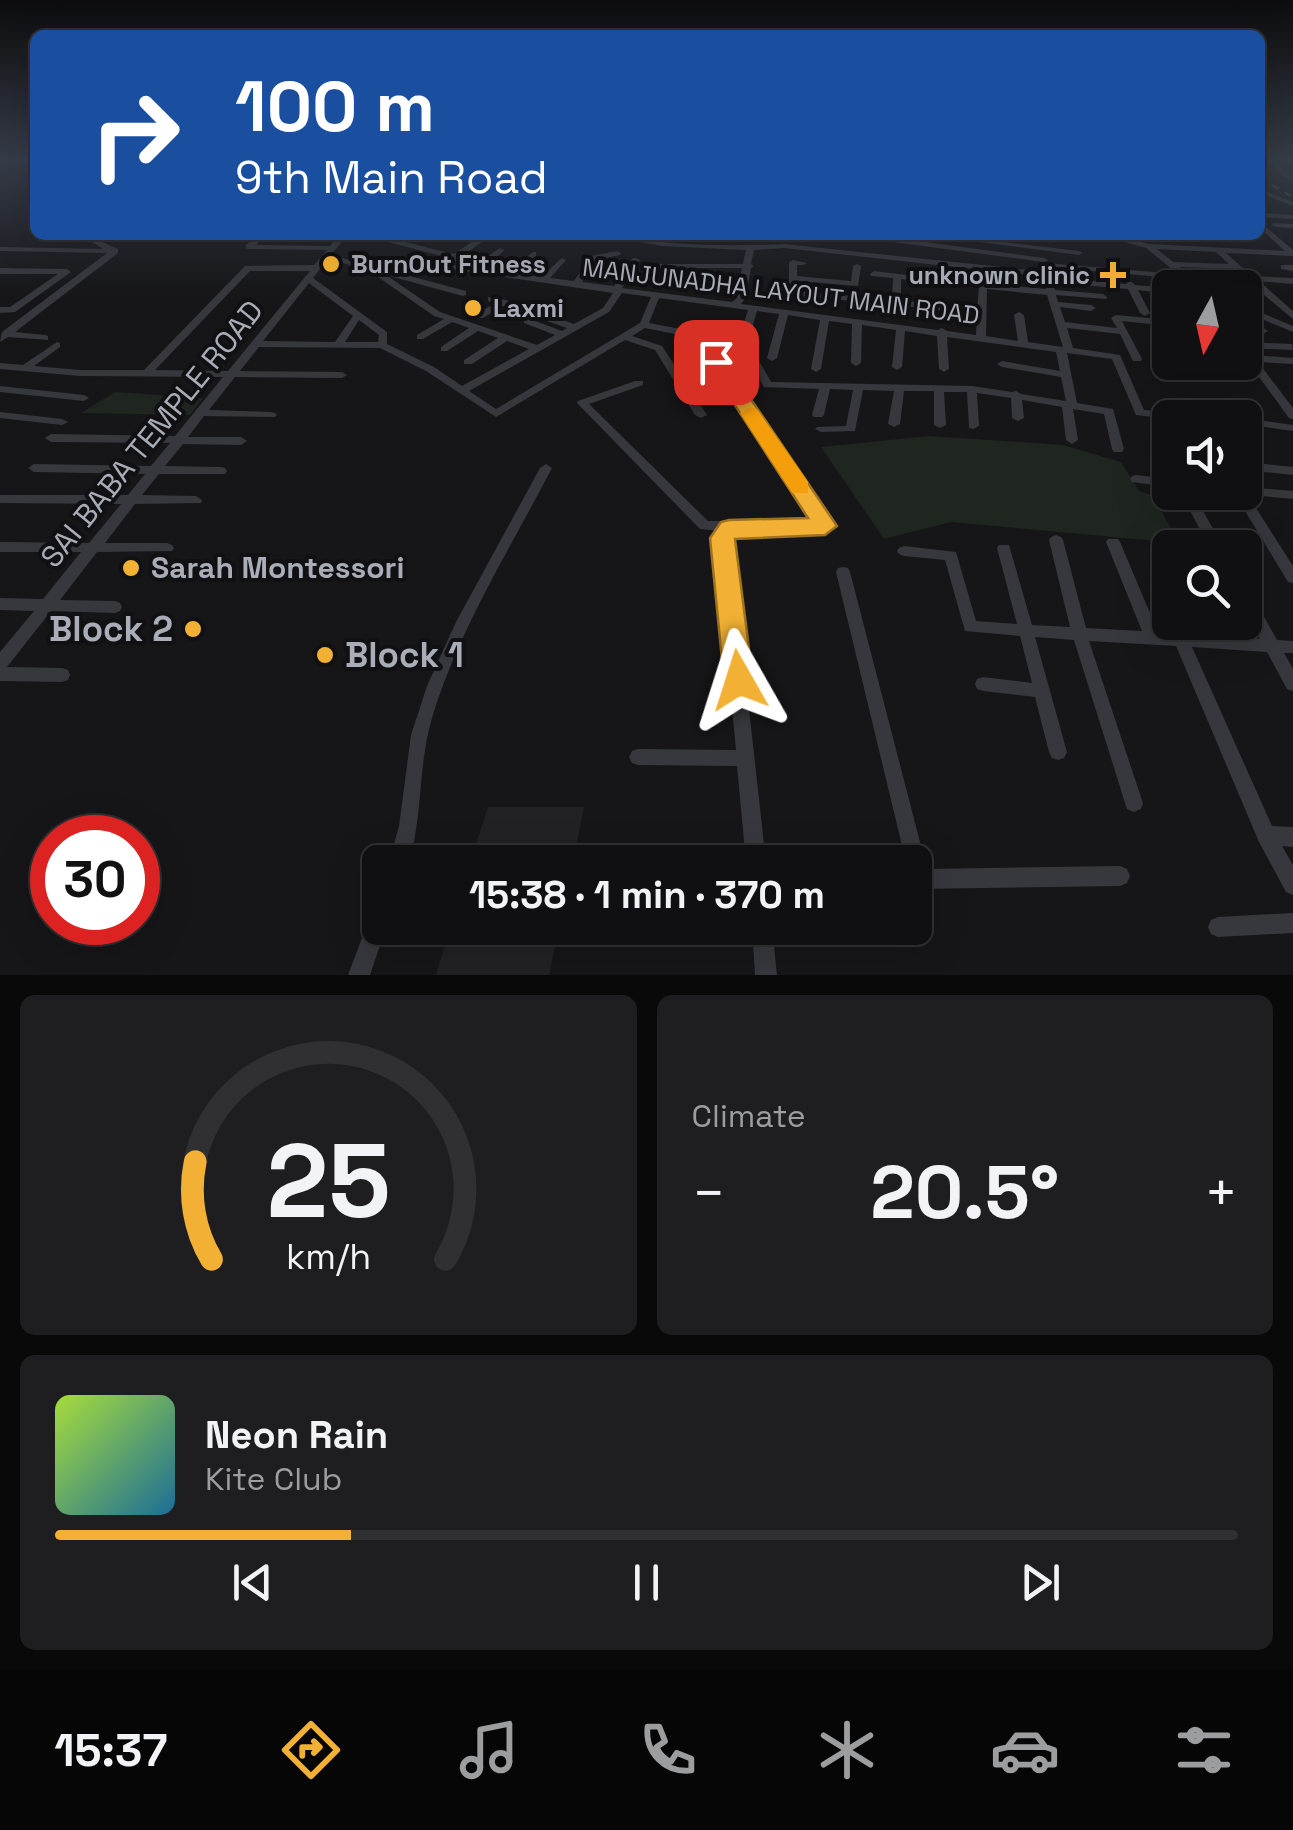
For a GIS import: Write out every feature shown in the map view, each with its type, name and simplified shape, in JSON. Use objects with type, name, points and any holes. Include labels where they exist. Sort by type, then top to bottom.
[{"type":"street","points":[[1265,215],[1293,217]]},
{"type":"street","points":[[1265,226],[1293,237]]},
{"type":"street","points":[[1265,233],[1293,226]]},
{"type":"street","points":[[1274,230],[1293,254]]},
{"type":"street","points":[[99,240],[96,242],[115,250]]},
{"type":"street","points":[[256,240],[249,247],[330,252],[371,268],[463,293]]},
{"type":"street","name":"SAI BABA TEMPLE ROAD","points":[[0,664],[339,240]]},
{"type":"street","points":[[386,240],[456,257],[480,240]]},
{"type":"street","points":[[645,240],[1152,275]]},
{"type":"street","points":[[662,244],[666,240]]},
{"type":"street","points":[[919,240],[1096,284],[1152,291]]},
{"type":"street","points":[[980,240],[1079,253]]},
{"type":"street","points":[[1040,240],[1048,292],[1063,325],[1072,440]]},
{"type":"street","points":[[1204,240],[1231,244],[1237,250]]},
{"type":"street","points":[[706,242],[709,257]]},
{"type":"street","points":[[1149,243],[1293,254]]},
{"type":"street","points":[[1149,243],[1176,270]]},
{"type":"street","points":[[644,324],[675,331],[725,321],[745,287],[750,248]]},
{"type":"street","points":[[1217,248],[1239,270]]},
{"type":"street","points":[[0,250],[115,250]]},
{"type":"street","points":[[3,337],[115,250]]},
{"type":"street","points":[[474,270],[500,250]]},
{"type":"street","points":[[576,285],[594,258],[618,253]]},
{"type":"street","points":[[508,276],[533,254]]},
{"type":"street","name":"MANJUNADHA LAYOUT MAIN ROAD","points":[[456,257],[443,266],[1116,357],[1140,413],[1152,414]]},
{"type":"street","points":[[542,280],[562,260]]},
{"type":"street","points":[[462,390],[606,310],[636,260]]},
{"type":"street","points":[[803,263],[793,262],[792,293],[981,314]]},
{"type":"street","points":[[996,262],[1046,269]]},
{"type":"street","points":[[828,295],[834,264]]},
{"type":"street","points":[[1170,264],[1236,267]]},
{"type":"street","points":[[0,269],[96,266]]},
{"type":"street","points":[[660,266],[750,266]]},
{"type":"street","points":[[792,278],[855,284],[857,266]]},
{"type":"street","points":[[146,374],[248,268],[317,268]]},
{"type":"street","points":[[371,268],[449,320],[537,348]]},
{"type":"street","points":[[0,269],[67,272]]},
{"type":"street","points":[[4,311],[46,289],[71,269],[33,269]]},
{"type":"street","points":[[1089,270],[1137,359]]},
{"type":"street","points":[[1124,273],[1146,313]]},
{"type":"street","points":[[874,274],[952,283]]},
{"type":"street","points":[[896,276],[896,302]]},
{"type":"street","points":[[309,279],[384,334],[382,346]]},
{"type":"street","points":[[1262,279],[1293,281]]},
{"type":"street","points":[[693,282],[745,287]]},
{"type":"street","points":[[965,284],[1104,297]]},
{"type":"street","points":[[980,336],[983,286]]},
{"type":"street","points":[[46,289],[67,288]]},
{"type":"street","points":[[1262,290],[1293,316]]},
{"type":"street","points":[[255,344],[382,346],[462,390],[496,414],[644,324],[656,295]]},
{"type":"street","points":[[490,298],[574,327]]},
{"type":"street","points":[[480,316],[503,302]]},
{"type":"street","points":[[1056,304],[1092,308]]},
{"type":"street","points":[[745,335],[753,308]]},
{"type":"street","points":[[1262,308],[1284,308]]},
{"type":"street","points":[[944,370],[947,332],[955,309]]},
{"type":"street","points":[[772,358],[784,313]]},
{"type":"street","points":[[338,345],[358,315]]},
{"type":"street","points":[[1019,315],[1023,343]]},
{"type":"street","points":[[1262,315],[1290,326]]},
{"type":"street","points":[[816,370],[825,318]]},
{"type":"street","points":[[1116,318],[1152,322]]},
{"type":"street","points":[[420,338],[449,320]]},
{"type":"street","points":[[527,321],[562,334]]},
{"type":"street","points":[[856,362],[857,322]]},
{"type":"street","points":[[1063,325],[1123,332]]},
{"type":"street","points":[[897,367],[901,327]]},
{"type":"street","points":[[444,349],[476,328]]},
{"type":"street","points":[[639,383],[582,404],[705,526],[825,526],[695,329]]},
{"type":"street","points":[[3,337],[45,338]]},
{"type":"street","points":[[624,337],[659,348],[701,414]]},
{"type":"street","points":[[468,362],[505,338]]},
{"type":"street","points":[[25,368],[58,345]]},
{"type":"street","points":[[1262,350],[1292,347]]},
{"type":"street","points":[[750,354],[768,384],[940,392],[972,389],[1109,412],[1118,449]]},
{"type":"street","points":[[1262,356],[1290,366]]},
{"type":"street","points":[[1002,364],[1066,375]]},
{"type":"street","points":[[0,366],[146,374],[342,374]]},
{"type":"street","points":[[1262,372],[1293,416]]},
{"type":"street","points":[[825,387],[819,422],[851,429],[858,389]]},
{"type":"street","points":[[0,389],[84,398]]},
{"type":"street","points":[[972,389],[974,426]]},
{"type":"street","points":[[894,424],[899,390]]},
{"type":"street","points":[[940,392],[940,425]]},
{"type":"street","points":[[1016,394],[1018,418]]},
{"type":"street","points":[[199,413],[272,415]]},
{"type":"street","points":[[0,415],[62,422]]},
{"type":"street","points":[[1262,424],[1293,428]]},
{"type":"street","points":[[52,438],[242,441]]},
{"type":"street","points":[[34,468],[221,471]]},
{"type":"street","points":[[404,845],[411,819],[422,721],[453,649],[546,468]]},
{"type":"street","points":[[1262,468],[1293,471]]},
{"type":"street","points":[[1136,480],[1152,481]]},
{"type":"street","points":[[1262,492],[1293,495]]},
{"type":"street","points":[[0,498],[196,500]]},
{"type":"street","points":[[1251,511],[1293,578]]},
{"type":"street","points":[[729,528],[722,538],[754,845]]},
{"type":"street","points":[[1056,540],[1080,635],[1134,803]]},
{"type":"street","points":[[1113,542],[1152,635]]},
{"type":"street","points":[[0,547],[167,548]]},
{"type":"street","points":[[1004,548],[1058,752]]},
{"type":"street","points":[[904,551],[951,556],[970,628],[1152,640]]},
{"type":"street","points":[[843,572],[910,845]]},
{"type":"street","points":[[0,604],[115,607]]},
{"type":"street","points":[[1262,626],[1293,684]]},
{"type":"street","points":[[1154,640],[1293,647]]},
{"type":"street","points":[[1182,641],[1266,835],[1293,884]]},
{"type":"street","points":[[0,674],[62,675]]},
{"type":"street","points":[[983,684],[1042,691]]},
{"type":"street","points":[[638,757],[746,758]]},
{"type":"street","points":[[1266,835],[1293,837]]},
{"type":"street","points":[[932,879],[1120,876]]},
{"type":"street","points":[[1218,926],[1293,924]]},
{"type":"street","points":[[359,975],[370,945]]},
{"type":"street","points":[[763,945],[766,975]]},
{"type":"shaded area","points":[[115,392],[203,398],[190,415],[81,413]]},
{"type":"shaded area","points":[[929,436],[1063,445],[1121,462],[1139,491],[1152,495],[1152,510],[1161,510],[1171,530],[1152,530],[1152,541],[951,522],[884,539],[821,447]]},
{"type":"shaded area","points":[[488,807],[584,807],[576,845],[476,845]]},
{"type":"shaded area","points":[[445,945],[555,945],[549,975],[436,975]]},
{"type":"slow traffic","points":[[750,413],[800,488]]},
{"type":"place","name":"BurnOut Fitness","points":[[331,264]]},
{"type":"place","name":"unknown clinic","points":[[1113,275]]},
{"type":"place","name":"Laxmi","points":[[473,308]]},
{"type":"place","name":"Sarah Montessori","points":[[131,568]]},
{"type":"place","name":"Block 2","points":[[193,629]]},
{"type":"place","name":"Block 1","points":[[325,655]]},
{"type":"route","points":[[716,362],[825,526],[729,528],[722,538],[739,680]]}]
